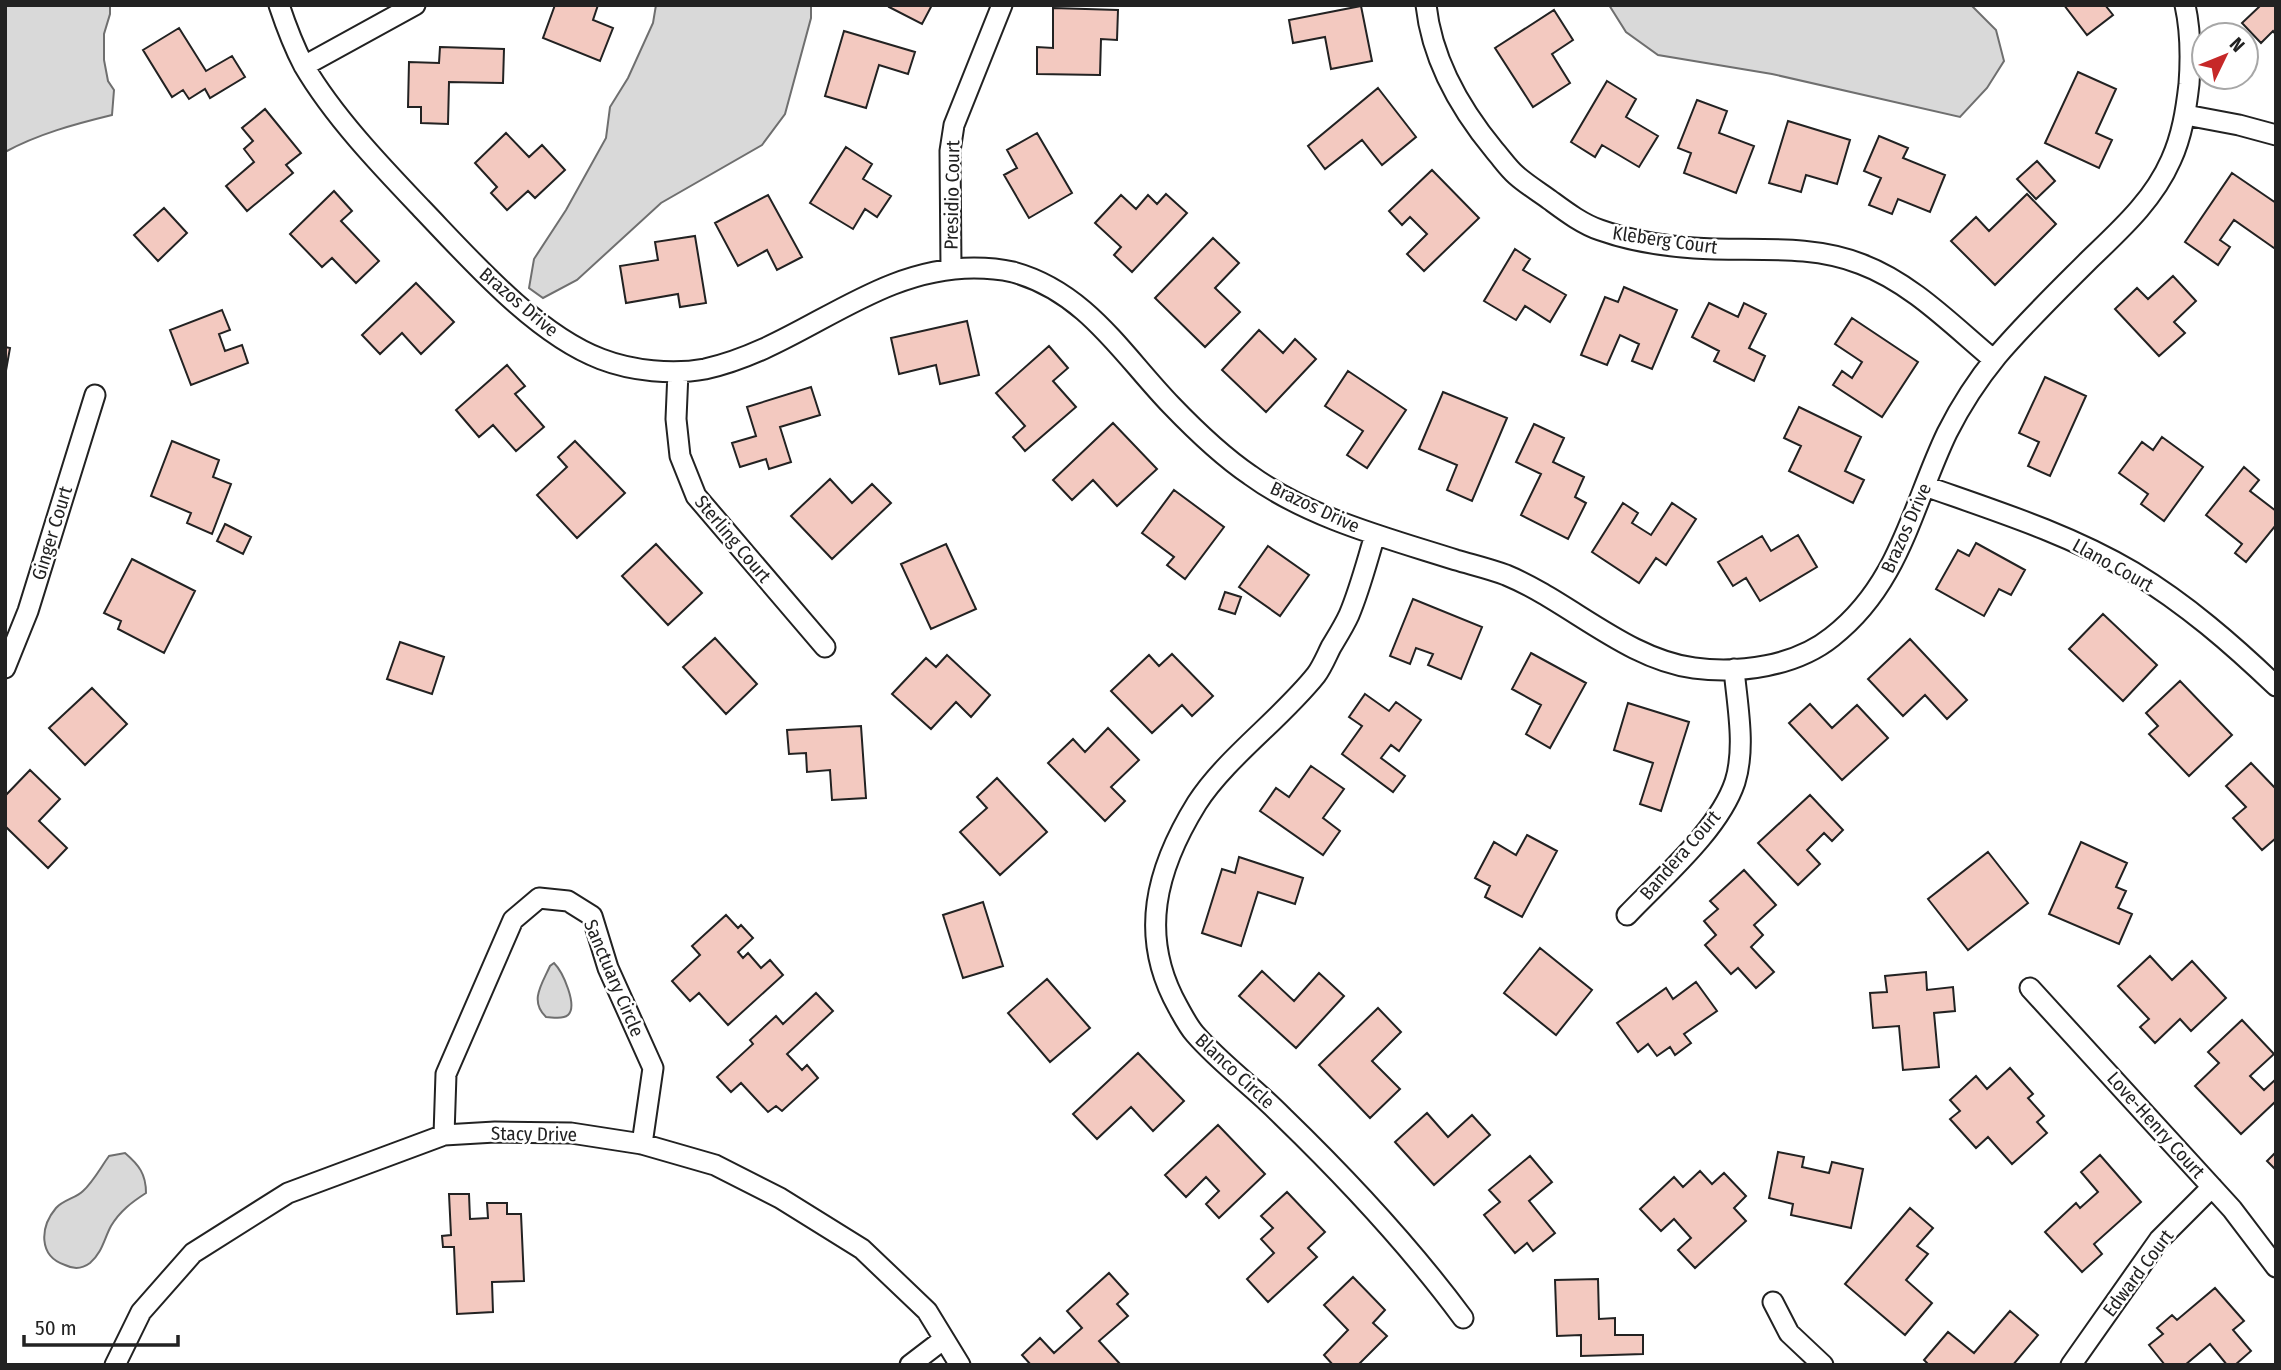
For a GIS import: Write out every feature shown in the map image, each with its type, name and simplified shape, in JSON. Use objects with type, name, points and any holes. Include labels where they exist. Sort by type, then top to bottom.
[{"type":"street","name":"Brazos Drive","points":[[279,5],[304,66],[322,93],[385,170],[484,274],[555,334],[603,360],[642,369],[678,372],[702,369],[752,355],[889,284],[951,268],[994,268],[1017,273],[1049,287],[1078,305],[1101,324],[1172,406],[1251,476],[1320,514],[1375,535],[1507,575],[1646,654],[1698,669],[1765,666],[1797,656],[1837,634],[1870,599],[1887,575],[1905,540],[1950,428],[1994,360],[2055,294],[2133,217],[2159,183],[2174,155],[2186,115],[2192,55],[2185,5]]},
{"type":"street","points":[[304,66],[415,5]]},
{"type":"street","name":"Presidio Court","points":[[951,268],[950,150],[954,125],[1002,5]]},
{"type":"street","name":"Kleberg Court","points":[[1426,5],[1428,29],[1451,84],[1475,127],[1515,174],[1571,215],[1599,230],[1692,248],[1803,251],[1862,264],[1889,278],[1925,303],[1994,360]]},
{"type":"street","points":[[2186,115],[2276,135]]},
{"type":"street","name":"Sterling Court","points":[[678,372],[676,419],[680,456],[696,496],[825,647]]},
{"type":"street","name":"Ginger Court","points":[[5,668],[28,611],[95,395]]},
{"type":"street","name":"Llano Court","points":[[1925,486],[2050,531],[2132,572],[2231,643],[2276,686]]},
{"type":"street","name":"Blanco Circle","points":[[1375,535],[1349,615],[1317,674],[1198,802],[1175,845],[1159,887],[1155,920],[1156,945],[1161,971],[1170,993],[1192,1031],[1222,1063],[1282,1115],[1390,1226],[1463,1318]]},
{"type":"street","name":"Bandera Court","points":[[1627,915],[1709,829],[1726,802],[1735,780],[1739,758],[1734,669]]},
{"type":"street","name":"Sanctuary Circle","points":[[444,1135],[446,1074],[513,920],[539,898],[568,901],[592,916],[608,968],[653,1068],[642,1144]]},
{"type":"street","name":"Love-Henry Court","points":[[2030,988],[2212,1187],[2276,1267]]},
{"type":"street","name":"Stacy Drive","points":[[115,1365],[141,1312],[193,1253],[288,1193],[444,1135],[495,1132],[571,1133],[642,1144],[715,1166],[780,1198],[862,1249],[927,1311],[960,1365]]},
{"type":"street","name":"Edward Court","points":[[2071,1365],[2159,1240],[2212,1187]]},
{"type":"street","points":[[1773,1302],[1789,1333],[1823,1365]]},
{"type":"street","points":[[910,1365],[944,1339]]},
{"type":"shaded area","points":[[5,5],[110,5],[104,34],[104,60],[108,81],[114,90],[112,115],[44,135],[5,152]]},
{"type":"shaded area","points":[[656,5],[811,5],[811,18],[785,114],[762,145],[661,203],[577,280],[543,298],[529,288],[534,259],[566,210],[606,138],[610,107],[628,78],[653,23]]},
{"type":"shaded area","points":[[1609,5],[1971,5],[1996,30],[2004,61],[1987,88],[1960,117],[1772,74],[1658,55],[1626,32]]},
{"type":"shaded area","points":[[554,963],[565,981],[571,1004],[568,1015],[557,1018],[546,1017],[538,1005],[541,986]]},
{"type":"shaded area","points":[[125,1153],[141,1170],[146,1193],[118,1216],[90,1263],[74,1268],[56,1261],[46,1248],[44,1240],[47,1224],[56,1208],[87,1187],[109,1156]]},
{"type":"building","points":[[555,5],[598,5],[593,20],[613,28],[600,61],[543,38]]},
{"type":"building","points":[[932,5],[922,24],[889,7]]},
{"type":"building","points":[[2064,5],[2105,5],[2113,15],[2087,35]]},
{"type":"building","points":[[2261,5],[2276,5],[2276,35],[2273,31],[2261,43],[2260,21],[2244,21]]},
{"type":"building","points":[[1361,6],[1372,61],[1331,69],[1325,37],[1293,43],[1289,20]]},
{"type":"building","points":[[1053,8],[1118,10],[1117,40],[1101,39],[1100,75],[1037,74],[1037,47],[1053,48]]},
{"type":"building","points":[[1554,10],[1573,40],[1552,54],[1570,83],[1533,107],[1495,48]]},
{"type":"building","points":[[179,28],[206,71],[232,56],[245,77],[210,98],[205,89],[189,99],[183,90],[172,97],[143,50]]},
{"type":"building","points":[[844,31],[915,52],[908,74],[879,65],[866,108],[825,96]]},
{"type":"building","points":[[440,47],[504,49],[503,83],[449,82],[448,124],[421,123],[421,107],[408,107],[409,62],[439,63]]},
{"type":"building","points":[[2078,72],[2116,89],[2096,133],[2112,140],[2099,168],[2045,143]]},
{"type":"building","points":[[1607,81],[1636,99],[1626,117],[1658,136],[1639,167],[1602,145],[1595,157],[1571,142]]},
{"type":"building","points":[[1378,88],[1416,137],[1382,165],[1362,140],[1325,169],[1308,146]]},
{"type":"building","points":[[1697,100],[1727,111],[1719,133],[1754,146],[1736,193],[1684,173],[1691,153],[1678,148]]},
{"type":"building","points":[[265,109],[301,153],[286,165],[293,173],[247,211],[226,186],[254,162],[244,149],[253,141],[242,128]]},
{"type":"building","points":[[1788,121],[1850,140],[1837,184],[1806,175],[1801,192],[1769,183]]},
{"type":"building","points":[[506,133],[529,157],[542,145],[565,170],[535,198],[528,191],[507,210],[491,193],[497,187],[475,163]]},
{"type":"building","points":[[1037,133],[1072,193],[1029,218],[1004,175],[1017,168],[1007,150]]},
{"type":"building","points":[[1879,136],[1908,148],[1903,158],[1945,175],[1930,212],[1898,199],[1892,214],[1869,205],[1881,178],[1864,171]]},
{"type":"building","points":[[846,147],[872,164],[863,179],[891,196],[877,217],[865,209],[853,229],[810,203]]},
{"type":"building","points":[[2037,161],[2055,181],[2036,199],[2017,179]]},
{"type":"building","points":[[1432,170],[1479,218],[1424,271],[1407,254],[1427,234],[1410,217],[1402,225],[1389,211]]},
{"type":"building","points":[[2232,173],[2276,203],[2276,246],[2274,248],[2234,220],[2220,240],[2230,247],[2218,265],[2185,242]]},
{"type":"building","points":[[334,191],[352,211],[341,221],[379,261],[356,283],[332,258],[322,267],[290,234]]},
{"type":"building","points":[[1166,194],[1187,213],[1132,272],[1114,255],[1121,247],[1095,223],[1121,195],[1136,209],[1148,195],[1157,204]]},
{"type":"building","points":[[2027,194],[2056,224],[1995,285],[1951,241],[1976,217],[1989,231]]},
{"type":"building","points":[[768,195],[802,257],[777,270],[767,250],[738,266],[715,223]]},
{"type":"building","points":[[164,208],[187,233],[158,261],[134,235]]},
{"type":"building","points":[[695,236],[706,303],[680,307],[678,294],[626,303],[620,266],[658,260],[655,242]]},
{"type":"building","points":[[1213,238],[1239,263],[1215,288],[1240,312],[1205,347],[1155,298]]},
{"type":"building","points":[[1515,249],[1530,259],[1523,270],[1566,295],[1550,322],[1525,306],[1516,320],[1484,301]]},
{"type":"building","points":[[2173,276],[2196,301],[2174,322],[2185,333],[2159,356],[2115,309],[2137,288],[2148,299]]},
{"type":"building","points":[[416,283],[454,322],[421,354],[402,333],[380,354],[362,335]]},
{"type":"building","points":[[1624,287],[1677,310],[1652,369],[1632,361],[1639,344],[1620,335],[1607,365],[1581,355],[1605,297],[1618,302]]},
{"type":"building","points":[[1709,303],[1738,317],[1744,303],[1766,314],[1749,348],[1765,356],[1754,381],[1714,361],[1719,351],[1692,337]]},
{"type":"building","points":[[222,310],[230,330],[219,334],[225,351],[242,345],[248,363],[191,385],[170,330]]},
{"type":"building","points":[[1852,318],[1918,362],[1882,417],[1833,385],[1842,371],[1852,378],[1862,362],[1835,344]]},
{"type":"building","points":[[967,321],[979,375],[940,384],[936,365],[899,374],[891,338]]},
{"type":"building","points":[[1259,330],[1283,353],[1295,339],[1316,359],[1266,412],[1222,370]]},
{"type":"building","points":[[1049,346],[1068,368],[1053,381],[1076,407],[1025,451],[1013,437],[1025,426],[996,393]]},
{"type":"building","points":[[5,347],[10,348],[5,376]]},
{"type":"building","points":[[507,365],[525,386],[515,394],[544,427],[516,451],[493,425],[479,437],[456,410]]},
{"type":"building","points":[[1348,371],[1406,410],[1367,468],[1347,455],[1363,431],[1325,406]]},
{"type":"building","points":[[2045,377],[2086,396],[2050,476],[2028,466],[2039,442],[2019,433]]},
{"type":"building","points":[[811,387],[820,415],[780,427],[791,462],[769,469],[766,459],[740,467],[732,443],[756,436],[747,407]]},
{"type":"building","points":[[1443,392],[1507,418],[1472,501],[1447,490],[1457,465],[1419,449]]},
{"type":"building","points":[[1799,407],[1861,437],[1845,471],[1864,480],[1853,503],[1789,471],[1801,446],[1784,438]]},
{"type":"building","points":[[1113,423],[1157,469],[1117,506],[1093,480],[1072,500],[1053,480]]},
{"type":"building","points":[[1534,424],[1564,438],[1553,462],[1584,477],[1575,497],[1586,503],[1568,539],[1521,515],[1541,474],[1516,462]]},
{"type":"building","points":[[2162,437],[2203,467],[2164,521],[2141,504],[2148,494],[2119,473],[2142,442],[2153,450]]},
{"type":"building","points":[[172,441],[219,460],[213,477],[231,484],[212,534],[187,523],[191,513],[151,496]]},
{"type":"building","points":[[575,441],[625,493],[577,538],[537,495],[567,467],[558,457]]},
{"type":"building","points":[[2244,467],[2259,480],[2250,491],[2276,511],[2276,525],[2246,562],[2235,553],[2242,544],[2206,515]]},
{"type":"building","points":[[830,479],[852,503],[872,484],[891,503],[832,559],[791,516]]},
{"type":"building","points":[[1174,490],[1224,527],[1185,579],[1167,565],[1174,557],[1142,533]]},
{"type":"building","points":[[1623,503],[1638,513],[1632,523],[1651,535],[1672,503],[1696,519],[1666,565],[1656,558],[1639,583],[1592,552]]},
{"type":"building","points":[[225,524],[251,537],[243,554],[217,541]]},
{"type":"building","points":[[1798,535],[1817,567],[1760,601],[1746,578],[1733,586],[1718,562],[1762,536],[1771,551]]},
{"type":"building","points":[[1976,543],[2025,570],[2011,595],[1999,589],[1984,616],[1936,589],[1958,550],[1969,556]]},
{"type":"building","points":[[656,544],[702,593],[668,625],[622,576]]},
{"type":"building","points":[[946,544],[976,609],[931,629],[901,564]]},
{"type":"building","points":[[1268,546],[1309,575],[1280,616],[1239,587]]},
{"type":"building","points":[[132,559],[195,591],[164,653],[118,629],[121,621],[104,613]]},
{"type":"building","points":[[1225,592],[1241,597],[1235,614],[1219,609]]},
{"type":"building","points":[[1413,599],[1482,627],[1461,679],[1428,665],[1433,654],[1416,648],[1410,664],[1390,656]]},
{"type":"building","points":[[2103,614],[2157,665],[2123,701],[2069,649]]},
{"type":"building","points":[[715,638],[757,684],[726,714],[683,667]]},
{"type":"building","points":[[1910,639],[1967,700],[1947,719],[1925,695],[1903,716],[1868,679]]},
{"type":"building","points":[[400,642],[444,657],[432,694],[387,679]]},
{"type":"building","points":[[1531,653],[1586,683],[1550,748],[1526,734],[1541,705],[1512,689]]},
{"type":"building","points":[[1172,654],[1213,696],[1192,716],[1182,705],[1152,733],[1111,691],[1149,655],[1159,666]]},
{"type":"building","points":[[947,655],[990,695],[971,717],[956,702],[931,729],[892,694],[926,658],[936,667]]},
{"type":"building","points":[[2180,681],[2232,735],[2189,776],[2149,734],[2158,726],[2146,713]]},
{"type":"building","points":[[92,688],[127,724],[85,765],[49,728]]},
{"type":"building","points":[[1365,694],[1389,711],[1396,702],[1421,720],[1399,751],[1391,745],[1381,758],[1405,776],[1393,792],[1342,754],[1362,726],[1349,717]]},
{"type":"building","points":[[1628,703],[1689,722],[1661,811],[1640,804],[1653,763],[1614,750]]},
{"type":"building","points":[[1810,704],[1832,728],[1857,705],[1888,738],[1842,780],[1789,723]]},
{"type":"building","points":[[861,726],[866,798],[832,800],[830,770],[807,772],[806,753],[789,754],[787,730]]},
{"type":"building","points":[[1108,728],[1139,760],[1111,787],[1125,801],[1105,821],[1048,763],[1073,739],[1085,752]]},
{"type":"building","points":[[2251,763],[2276,789],[2276,838],[2262,850],[2233,818],[2246,807],[2226,786]]},
{"type":"building","points":[[1311,766],[1344,789],[1323,818],[1340,831],[1323,855],[1260,811],[1276,788],[1289,797]]},
{"type":"building","points":[[30,770],[60,799],[39,821],[67,848],[48,868],[5,826],[5,796]]},
{"type":"building","points":[[997,778],[1047,832],[1000,875],[960,832],[987,808],[977,797]]},
{"type":"building","points":[[1810,795],[1843,830],[1832,841],[1824,833],[1807,850],[1820,864],[1798,885],[1758,843]]},
{"type":"building","points":[[1527,835],[1557,851],[1522,917],[1485,897],[1490,886],[1475,878],[1494,842],[1516,855]]},
{"type":"building","points":[[2081,842],[2127,863],[2116,887],[2126,891],[2118,908],[2132,914],[2119,944],[2049,914]]},
{"type":"building","points":[[1988,852],[2028,903],[1968,950],[1928,899]]},
{"type":"building","points":[[1239,857],[1303,878],[1295,904],[1258,892],[1241,946],[1202,933],[1222,869],[1235,873]]},
{"type":"building","points":[[1744,870],[1776,905],[1754,925],[1763,935],[1751,947],[1774,972],[1756,988],[1738,968],[1731,974],[1705,945],[1716,935],[1704,921],[1718,909],[1710,901]]},
{"type":"building","points":[[983,902],[1003,966],[963,978],[943,915]]},
{"type":"building","points":[[726,915],[738,928],[741,925],[753,938],[738,952],[743,958],[748,953],[761,968],[770,960],[783,975],[728,1025],[699,993],[690,1001],[672,981],[700,955],[692,946]]},
{"type":"building","points":[[1540,948],[1592,990],[1556,1035],[1504,993]]},
{"type":"building","points":[[2150,956],[2172,980],[2192,961],[2226,998],[2191,1031],[2180,1019],[2155,1043],[2140,1027],[2149,1019],[2118,986]]},
{"type":"building","points":[[1262,971],[1294,1001],[1319,973],[1344,996],[1296,1048],[1239,996]]},
{"type":"building","points":[[1926,972],[1927,990],[1953,987],[1955,1011],[1934,1013],[1939,1067],[1903,1070],[1899,1026],[1873,1028],[1870,993],[1887,992],[1885,976]]},
{"type":"building","points":[[1047,979],[1090,1028],[1050,1062],[1008,1013]]},
{"type":"building","points":[[1696,982],[1717,1011],[1684,1034],[1691,1043],[1675,1055],[1670,1047],[1657,1056],[1648,1044],[1638,1052],[1617,1023],[1666,988],[1673,999]]},
{"type":"building","points":[[816,993],[833,1011],[787,1054],[802,1070],[807,1065],[818,1078],[782,1111],[776,1106],[768,1112],[741,1083],[731,1092],[717,1077],[753,1044],[750,1040],[776,1016],[783,1024]]},
{"type":"building","points":[[1378,1008],[1401,1032],[1372,1061],[1400,1089],[1370,1118],[1319,1065]]},
{"type":"building","points":[[2242,1020],[2274,1054],[2250,1076],[2264,1090],[2276,1079],[2276,1101],[2241,1134],[2195,1086],[2219,1063],[2208,1052]]},
{"type":"building","points":[[1138,1053],[1184,1101],[1153,1131],[1131,1107],[1097,1139],[1073,1114]]},
{"type":"building","points":[[2010,1068],[2033,1094],[2028,1098],[2044,1116],[2037,1122],[2047,1133],[2012,1164],[1988,1137],[1976,1148],[1950,1119],[1960,1111],[1950,1100],[1976,1076],[1987,1089]]},
{"type":"building","points":[[1427,1113],[1448,1137],[1472,1115],[1490,1135],[1434,1185],[1395,1142]]},
{"type":"building","points":[[1218,1125],[1265,1174],[1219,1218],[1206,1204],[1219,1191],[1206,1177],[1186,1197],[1165,1175]]},
{"type":"building","points":[[1778,1152],[1804,1157],[1802,1167],[1829,1173],[1832,1162],[1863,1169],[1851,1228],[1791,1215],[1793,1204],[1769,1198]]},
{"type":"building","points":[[2276,1152],[2276,1170],[2267,1161]]},
{"type":"building","points":[[2100,1155],[2141,1202],[2094,1244],[2102,1254],[2082,1272],[2045,1232],[2076,1203],[2080,1208],[2098,1192],[2081,1172]]},
{"type":"building","points":[[1530,1156],[1552,1182],[1529,1201],[1555,1233],[1533,1251],[1527,1243],[1515,1253],[1484,1215],[1500,1202],[1489,1190]]},
{"type":"building","points":[[1700,1171],[1712,1184],[1724,1173],[1746,1196],[1734,1208],[1746,1221],[1695,1268],[1678,1250],[1691,1238],[1674,1219],[1661,1231],[1640,1209],[1674,1177],[1683,1187]]},
{"type":"building","points":[[1287,1192],[1325,1232],[1308,1248],[1317,1257],[1268,1302],[1247,1279],[1274,1253],[1261,1239],[1273,1228],[1261,1216]]},
{"type":"building","points":[[449,1194],[469,1194],[470,1219],[488,1218],[487,1203],[507,1203],[507,1214],[521,1214],[524,1281],[492,1282],[493,1312],[457,1314],[454,1247],[443,1247],[442,1236],[451,1235]]},
{"type":"building","points":[[1910,1208],[1933,1228],[1917,1246],[1928,1254],[1906,1280],[1932,1303],[1905,1335],[1845,1284]]},
{"type":"building","points":[[1109,1273],[1128,1294],[1117,1304],[1128,1316],[1099,1341],[1121,1365],[1031,1365],[1022,1355],[1040,1338],[1054,1353],[1082,1328],[1067,1311]]},
{"type":"building","points":[[1353,1277],[1385,1310],[1373,1323],[1387,1336],[1358,1365],[1333,1365],[1324,1355],[1348,1330],[1324,1305]]},
{"type":"building","points":[[1598,1279],[1599,1319],[1615,1318],[1615,1335],[1643,1335],[1643,1354],[1581,1356],[1581,1335],[1557,1336],[1555,1280]]},
{"type":"building","points":[[2215,1288],[2244,1321],[2233,1330],[2251,1351],[2235,1365],[2227,1365],[2210,1344],[2185,1365],[2165,1365],[2149,1345],[2163,1334],[2157,1328],[2172,1315],[2177,1320]]},
{"type":"building","points":[[2010,1311],[2038,1335],[2013,1365],[1929,1365],[1924,1360],[1948,1332],[1974,1353]]}]
